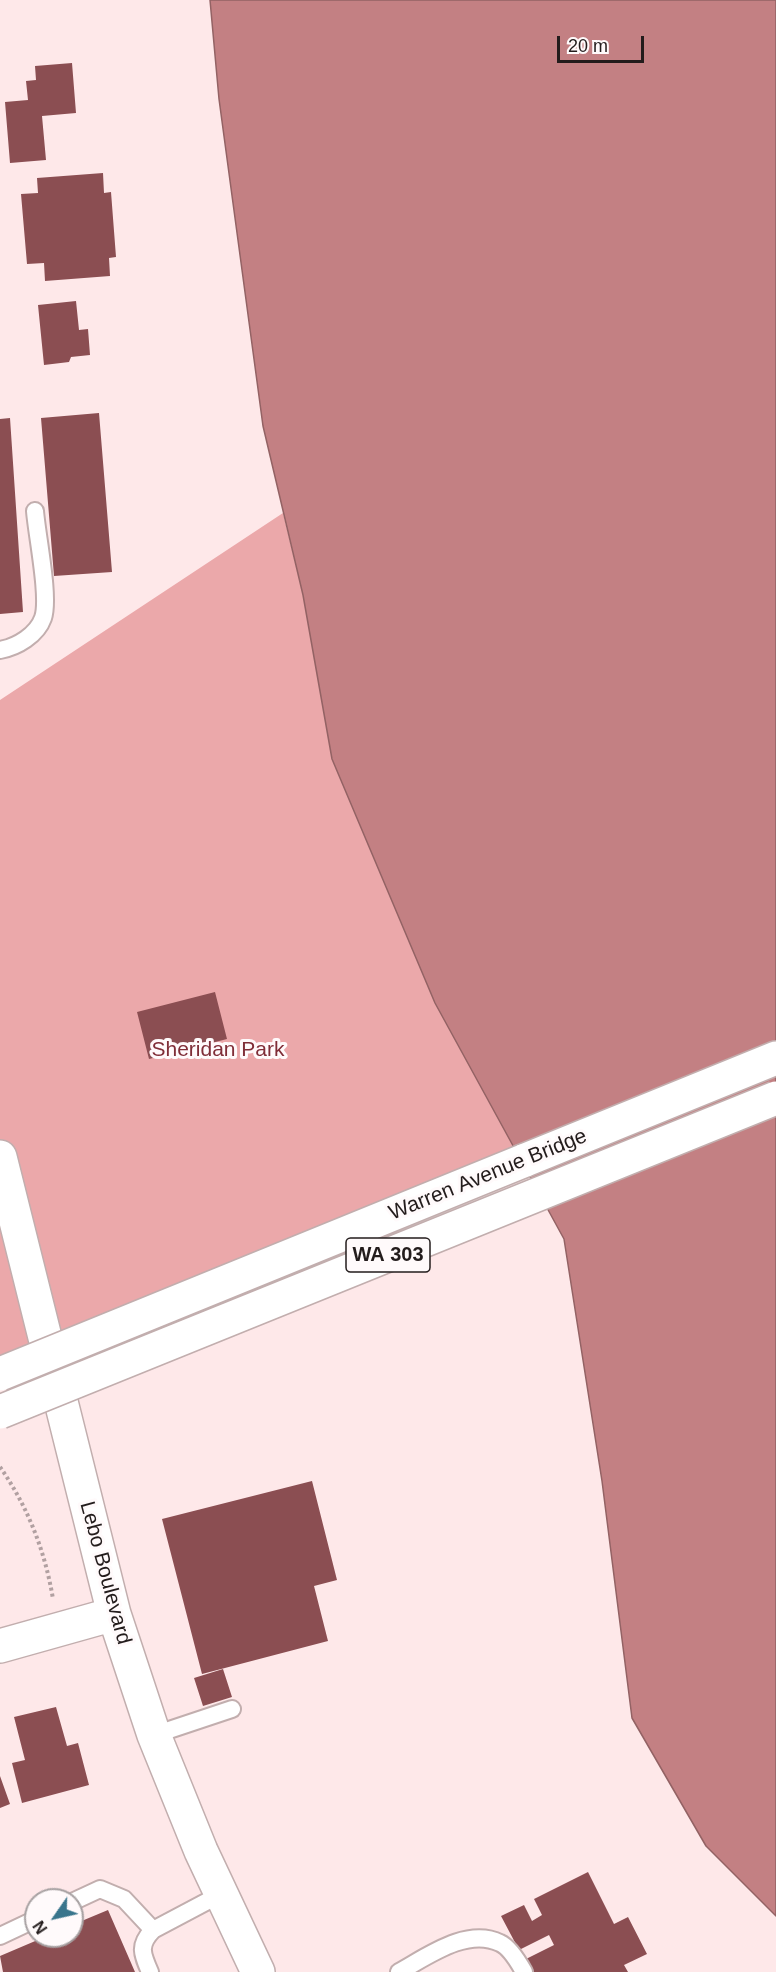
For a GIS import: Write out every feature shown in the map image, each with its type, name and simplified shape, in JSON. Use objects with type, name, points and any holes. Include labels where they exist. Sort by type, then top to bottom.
[{"type":"main road","name":"Warren Avenue Bridge","points":[[0,1374],[776,1058]]},
{"type":"main road","name":"Warren Avenue Bridge","points":[[0,1412],[776,1098]]},
{"type":"main road","name":"Lebo Boulevard","points":[[0,1157],[114,1614],[154,1735],[221,1894],[258,1972]]},
{"type":"main road","points":[[0,1646],[114,1614]]},
{"type":"lane","points":[[0,650],[23,641],[35,632],[43,618],[44,601],[35,511]]},
{"type":"lane","points":[[154,1735],[232,1709]]},
{"type":"lane","points":[[84,1896],[100,1889],[124,1899],[153,1930]]},
{"type":"lane","points":[[150,1972],[141,1946],[153,1930],[221,1894]]},
{"type":"lane","points":[[0,1936],[24,1925]]},
{"type":"lane","points":[[399,1972],[447,1946],[478,1936],[502,1944],[524,1972]]},
{"type":"path","points":[[0,1467],[16,1490],[33,1526],[49,1574],[58,1629]]},
{"type":"green space","name":"Sheridan Park","points":[[283,513],[303,595],[332,759],[435,1003],[523,1161],[0,1374],[0,700]]},
{"type":"shaded area","points":[[210,0],[776,0],[776,1916],[706,1846],[632,1718],[602,1481],[564,1239],[435,1003],[332,759],[303,595],[263,426],[219,99]]},
{"type":"building","points":[[72,63],[76,113],[42,116],[46,160],[10,163],[5,102],[28,100],[26,81],[36,80],[35,66]]},
{"type":"building","points":[[103,173],[104,193],[111,192],[116,257],[109,258],[110,276],[45,281],[44,263],[27,264],[21,194],[38,193],[37,178]]},
{"type":"building","points":[[76,301],[79,330],[88,329],[90,355],[71,357],[69,362],[44,365],[38,305]]},
{"type":"building","points":[[99,413],[112,572],[54,576],[41,418]]},
{"type":"building","points":[[10,418],[23,612],[0,614],[0,419]]},
{"type":"building","points":[[215,992],[227,1039],[149,1059],[137,1012]]},
{"type":"building","points":[[312,1481],[337,1580],[314,1586],[328,1641],[202,1674],[162,1519]]},
{"type":"building","points":[[223,1669],[232,1697],[203,1706],[194,1678]]},
{"type":"building","points":[[56,1707],[67,1746],[78,1743],[89,1785],[22,1803],[12,1763],[25,1760],[14,1717]]},
{"type":"building","points":[[0,1776],[10,1804],[0,1808]]},
{"type":"building","points":[[588,1872],[614,1924],[628,1917],[647,1954],[624,1965],[628,1972],[532,1972],[526,1959],[554,1945],[549,1935],[519,1950],[501,1916],[524,1905],[532,1921],[542,1915],[534,1899]]},
{"type":"building","points":[[108,1910],[135,1972],[3,1972],[0,1956],[24,1946],[24,1948],[84,1948],[84,1920]]}]
